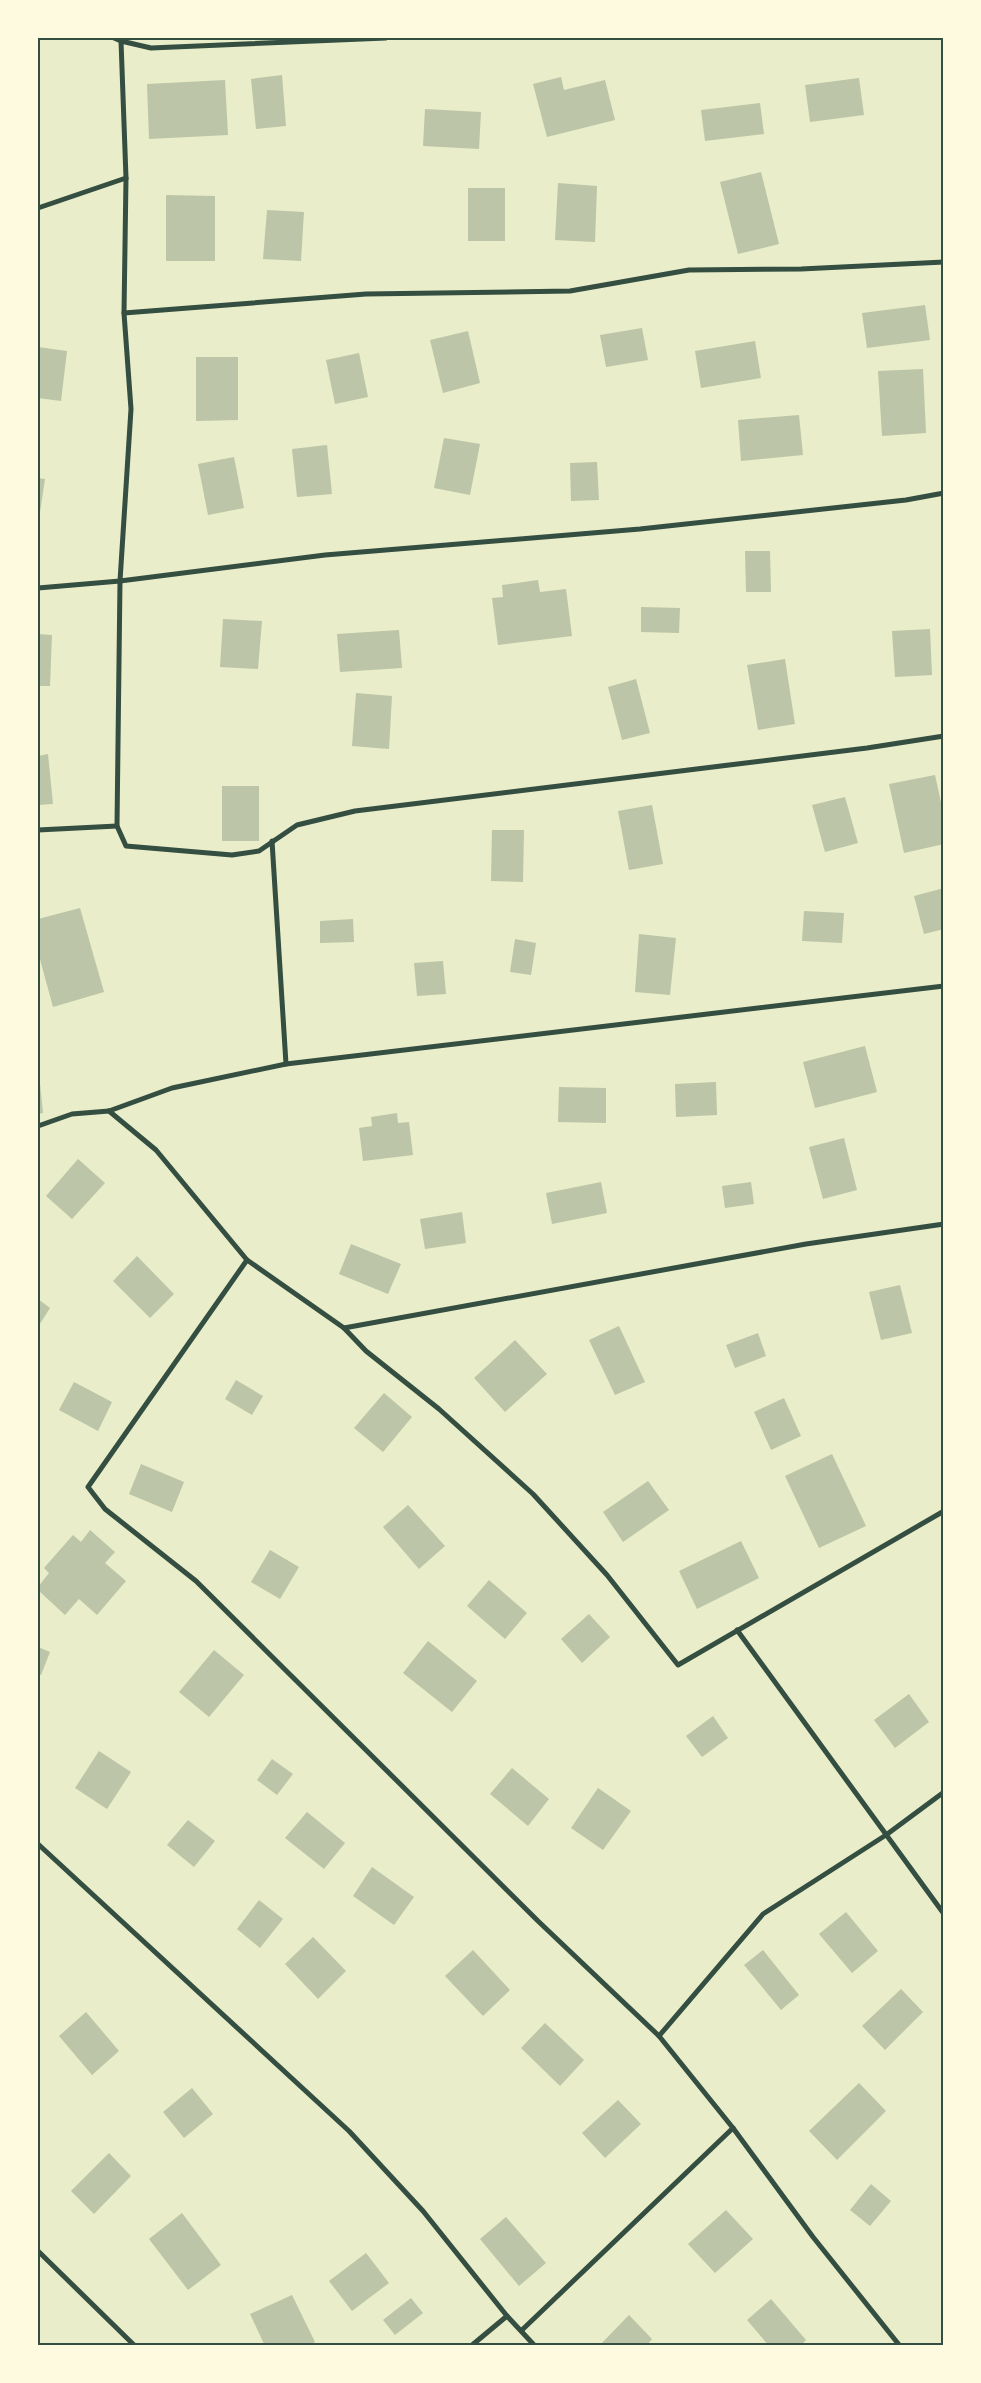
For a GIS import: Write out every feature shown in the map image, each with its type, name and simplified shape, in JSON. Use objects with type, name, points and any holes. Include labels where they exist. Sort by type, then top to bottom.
[{"type":"street","points":[[114,38],[151,48],[386,38]]},
{"type":"street","points":[[121,41],[126,178],[124,313],[131,409],[120,581],[117,826],[126,846],[232,855],[259,851],[297,824],[355,811],[858,749],[944,736]]},
{"type":"street","points":[[38,208],[126,178]]},
{"type":"street","points":[[124,313],[366,294],[570,291],[689,270],[801,269],[944,262]]},
{"type":"street","points":[[38,588],[120,581],[325,555],[640,528],[906,500],[944,493]]},
{"type":"street","points":[[38,830],[117,826]]},
{"type":"street","points":[[272,841],[286,1064]]},
{"type":"street","points":[[38,1126],[72,1114],[109,1111],[172,1088],[286,1064],[944,986]]},
{"type":"street","points":[[109,1111],[156,1150],[247,1260],[344,1328],[366,1351],[439,1409],[533,1494],[606,1575],[678,1665],[944,1511]]},
{"type":"street","points":[[344,1328],[806,1244],[944,1224]]},
{"type":"street","points":[[247,1260],[88,1487],[105,1509],[196,1581],[538,1922],[659,2036],[733,2128],[813,2237],[900,2346]]},
{"type":"street","points":[[737,1630],[944,1914]]},
{"type":"street","points":[[659,2036],[763,1914],[886,1835],[944,1792]]},
{"type":"street","points":[[38,1844],[348,2131],[422,2211],[507,2316],[535,2346]]},
{"type":"street","points":[[522,2330],[733,2128]]},
{"type":"street","points":[[39,2254],[136,2346]]},
{"type":"street","points":[[471,2346],[507,2316]]},
{"type":"building","points":[[282,75],[286,126],[256,129],[251,79]]},
{"type":"building","points":[[561,77],[564,90],[605,80],[615,120],[547,137],[533,84]]},
{"type":"building","points":[[859,78],[864,115],[810,122],[805,85]]},
{"type":"building","points":[[225,80],[228,135],[149,139],[147,84]]},
{"type":"building","points":[[760,103],[764,134],[705,141],[701,110]]},
{"type":"building","points":[[425,109],[481,112],[479,149],[423,146]]},
{"type":"building","points":[[761,172],[779,244],[738,254],[720,182]]},
{"type":"building","points":[[558,183],[597,186],[595,242],[555,240]]},
{"type":"building","points":[[468,188],[505,188],[505,241],[468,241]]},
{"type":"building","points":[[166,195],[215,196],[215,261],[166,261]]},
{"type":"building","points":[[267,210],[304,212],[301,261],[263,259]]},
{"type":"building","points":[[925,305],[930,340],[867,348],[862,313]]},
{"type":"building","points":[[642,328],[648,360],[606,367],[600,335]]},
{"type":"building","points":[[468,331],[480,383],[443,393],[430,340]]},
{"type":"building","points":[[755,341],[761,378],[701,388],[695,351]]},
{"type":"building","points":[[38,347],[67,351],[61,401],[38,398]]},
{"type":"building","points":[[359,353],[368,397],[335,404],[326,360]]},
{"type":"building","points":[[196,357],[238,357],[238,420],[196,421]]},
{"type":"building","points":[[923,369],[926,433],[882,436],[878,371]]},
{"type":"building","points":[[799,415],[803,455],[741,461],[738,420]]},
{"type":"building","points":[[444,438],[480,444],[470,495],[434,488]]},
{"type":"building","points":[[327,445],[332,494],[297,497],[292,449]]},
{"type":"building","points":[[234,457],[244,508],[208,515],[198,464]]},
{"type":"building","points":[[597,462],[599,500],[571,501],[570,463]]},
{"type":"building","points":[[38,478],[45,479],[39,519],[38,518]]},
{"type":"building","points":[[745,551],[770,551],[771,592],[746,592]]},
{"type":"building","points":[[538,580],[540,592],[566,589],[572,636],[498,645],[492,598],[503,597],[502,585]]},
{"type":"building","points":[[641,607],[680,608],[679,633],[641,632]]},
{"type":"building","points":[[223,619],[262,621],[258,669],[220,667]]},
{"type":"building","points":[[930,629],[932,675],[895,677],[892,631]]},
{"type":"building","points":[[399,630],[402,668],[340,672],[337,634]]},
{"type":"building","points":[[38,634],[52,635],[50,686],[38,686]]},
{"type":"building","points":[[785,659],[795,724],[758,730],[747,665]]},
{"type":"building","points":[[636,679],[650,733],[622,740],[608,687]]},
{"type":"building","points":[[356,693],[392,696],[389,749],[352,746]]},
{"type":"building","points":[[48,754],[53,804],[38,805],[38,756]]},
{"type":"building","points":[[935,775],[944,816],[944,844],[904,853],[889,784]]},
{"type":"building","points":[[222,786],[259,786],[259,841],[222,841]]},
{"type":"building","points":[[845,797],[858,843],[825,852],[812,805]]},
{"type":"building","points":[[652,805],[663,864],[629,870],[618,811]]},
{"type":"building","points":[[492,830],[524,830],[523,882],[491,881]]},
{"type":"building","points":[[944,888],[944,929],[924,934],[914,896]]},
{"type":"building","points":[[80,908],[104,992],[53,1007],[38,952],[38,919]]},
{"type":"building","points":[[804,911],[844,913],[842,943],[802,941]]},
{"type":"building","points":[[353,919],[354,942],[320,943],[320,921]]},
{"type":"building","points":[[639,934],[676,938],[670,995],[635,992]]},
{"type":"building","points":[[515,939],[536,943],[531,975],[510,972]]},
{"type":"building","points":[[443,961],[446,994],[417,996],[414,963]]},
{"type":"building","points":[[865,1046],[877,1092],[815,1108],[803,1062]]},
{"type":"building","points":[[38,1064],[43,1113],[38,1114]]},
{"type":"building","points":[[716,1082],[717,1115],[676,1117],[675,1084]]},
{"type":"building","points":[[559,1087],[606,1088],[606,1123],[558,1122]]},
{"type":"building","points":[[397,1113],[398,1123],[409,1122],[413,1155],[363,1161],[359,1128],[372,1126],[371,1117]]},
{"type":"building","points":[[844,1138],[857,1190],[823,1199],[809,1147]]},
{"type":"building","points":[[78,1159],[105,1183],[72,1219],[46,1196]]},
{"type":"building","points":[[601,1182],[607,1213],[552,1224],[546,1193]]},
{"type":"building","points":[[751,1182],[754,1204],[725,1208],[722,1186]]},
{"type":"building","points":[[462,1212],[466,1243],[425,1249],[420,1219]]},
{"type":"building","points":[[351,1244],[401,1264],[388,1294],[339,1274]]},
{"type":"building","points":[[137,1256],[174,1294],[150,1318],[113,1281]]},
{"type":"building","points":[[900,1285],[912,1333],[881,1340],[869,1292]]},
{"type":"building","points":[[38,1299],[50,1308],[38,1327]]},
{"type":"building","points":[[619,1326],[645,1382],[615,1395],[589,1340]]},
{"type":"building","points":[[758,1333],[766,1356],[735,1368],[726,1345]]},
{"type":"building","points":[[515,1340],[547,1374],[505,1412],[474,1378]]},
{"type":"building","points":[[236,1380],[263,1396],[252,1415],[225,1399]]},
{"type":"building","points":[[74,1382],[112,1402],[98,1431],[59,1410]]},
{"type":"building","points":[[384,1393],[412,1417],[383,1452],[354,1428]]},
{"type":"building","points":[[784,1398],[801,1436],[771,1450],[754,1412]]},
{"type":"building","points":[[832,1454],[866,1526],[819,1548],[785,1476]]},
{"type":"building","points":[[141,1464],[184,1482],[172,1512],[129,1494]]},
{"type":"building","points":[[648,1481],[669,1510],[623,1542],[603,1512]]},
{"type":"building","points":[[408,1505],[445,1546],[419,1569],[383,1527]]},
{"type":"building","points":[[90,1530],[115,1552],[105,1563],[126,1581],[97,1615],[79,1599],[65,1615],[38,1590],[38,1587],[49,1573],[44,1568],[73,1535],[81,1542]]},
{"type":"building","points":[[741,1541],[759,1578],[697,1609],[679,1571]]},
{"type":"building","points":[[270,1550],[299,1567],[280,1599],[251,1582]]},
{"type":"building","points":[[489,1580],[527,1613],[505,1639],[467,1606]]},
{"type":"building","points":[[589,1614],[610,1637],[582,1663],[561,1639]]},
{"type":"building","points":[[428,1641],[477,1681],[452,1712],[403,1673]]},
{"type":"building","points":[[38,1647],[50,1652],[41,1675],[38,1674]]},
{"type":"building","points":[[214,1650],[244,1675],[209,1717],[179,1692]]},
{"type":"building","points":[[909,1694],[929,1722],[895,1748],[874,1720]]},
{"type":"building","points":[[713,1716],[728,1738],[702,1757],[686,1736]]},
{"type":"building","points":[[99,1751],[131,1772],[107,1809],[75,1788]]},
{"type":"building","points":[[272,1759],[293,1774],[277,1795],[257,1780]]},
{"type":"building","points":[[512,1768],[549,1799],[528,1826],[490,1794]]},
{"type":"building","points":[[598,1788],[631,1811],[603,1850],[571,1828]]},
{"type":"building","points":[[307,1812],[345,1843],[324,1869],[285,1838]]},
{"type":"building","points":[[188,1820],[215,1841],[194,1867],[167,1845]]},
{"type":"building","points":[[372,1867],[414,1897],[394,1925],[353,1896]]},
{"type":"building","points":[[259,1900],[283,1919],[260,1948],[237,1929]]},
{"type":"building","points":[[846,1912],[878,1951],[852,1973],[819,1934]]},
{"type":"building","points":[[313,1937],[346,1971],[318,1999],[285,1964]]},
{"type":"building","points":[[473,1950],[510,1990],[483,2016],[445,1976]]},
{"type":"building","points":[[763,1950],[799,1995],[781,2010],[744,1965]]},
{"type":"building","points":[[901,1989],[923,2012],[885,2050],[862,2026]]},
{"type":"building","points":[[86,2012],[119,2051],[92,2075],[59,2036]]},
{"type":"building","points":[[545,2023],[584,2060],[560,2086],[521,2048]]},
{"type":"building","points":[[859,2083],[886,2111],[837,2160],[809,2131]]},
{"type":"building","points":[[192,2088],[213,2114],[184,2138],[163,2112]]},
{"type":"building","points":[[618,2100],[641,2124],[605,2158],[582,2133]]},
{"type":"building","points":[[109,2153],[131,2176],[94,2214],[71,2191]]},
{"type":"building","points":[[871,2184],[891,2201],[870,2226],[850,2210]]},
{"type":"building","points":[[726,2210],[753,2239],[715,2273],[688,2244]]},
{"type":"building","points":[[182,2213],[221,2265],[188,2290],[149,2239]]},
{"type":"building","points":[[506,2217],[546,2263],[519,2286],[480,2239]]},
{"type":"building","points":[[366,2253],[389,2283],[352,2311],[329,2281]]},
{"type":"building","points":[[292,2295],[315,2342],[308,2346],[265,2346],[250,2314]]},
{"type":"building","points":[[411,2298],[423,2313],[395,2335],[383,2320]]},
{"type":"building","points":[[771,2299],[806,2340],[800,2346],[769,2346],[747,2320]]},
{"type":"building","points":[[629,2315],[652,2339],[646,2346],[599,2346]]}]
